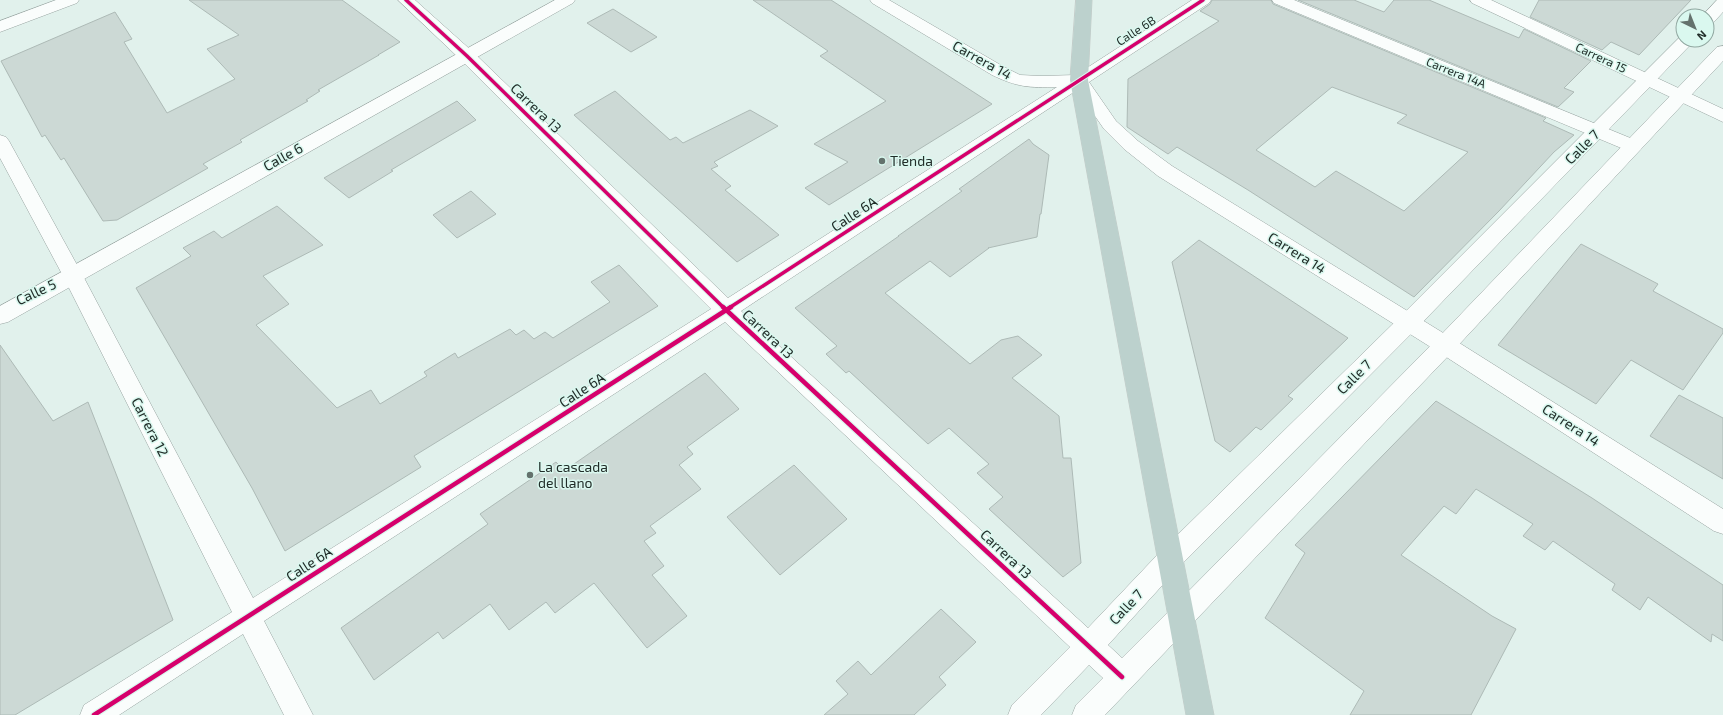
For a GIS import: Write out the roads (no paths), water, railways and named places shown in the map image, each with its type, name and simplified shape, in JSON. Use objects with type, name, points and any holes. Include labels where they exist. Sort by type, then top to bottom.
[{"type":"highway","points":[[1084,0],[1079,80],[1200,715]]},
{"type":"street","points":[[0,26],[71,0]]},
{"type":"street","name":"Carrera 13","points":[[406,0],[466,56],[726,310],[1122,677]]},
{"type":"street","name":"Calle 6","points":[[0,316],[72,274],[567,0]]},
{"type":"street","name":"Carrera 14","points":[[878,0],[998,71],[1017,80],[1042,82],[1079,80],[1110,125],[1131,145],[1165,171],[1445,345],[1723,523]]},
{"type":"street","name":"Calle 6B","points":[[1079,80],[1203,0]]},
{"type":"street","name":"Carrera 14A","points":[[1280,0],[1633,146]]},
{"type":"street","name":"Carrera 15","points":[[1478,0],[1723,116]]},
{"type":"street","points":[[1715,12],[1723,3]]},
{"type":"street","name":"Calle 7","points":[[1022,715],[1170,559],[1408,322],[1679,48]]},
{"type":"street","points":[[1086,715],[1445,345],[1723,51]]},
{"type":"street","name":"Calle 6A","points":[[94,715],[726,310],[1079,80]]},
{"type":"street","name":"Carrera 12","points":[[0,141],[72,274],[247,617],[299,715]]},
{"type":"street","name":"Calle 5","points":[[0,309],[72,274]]},
{"type":"place","name":"Tienda","points":[[882,161]]},
{"type":"place","name":"La cascada del llano","points":[[530,475]]}]
